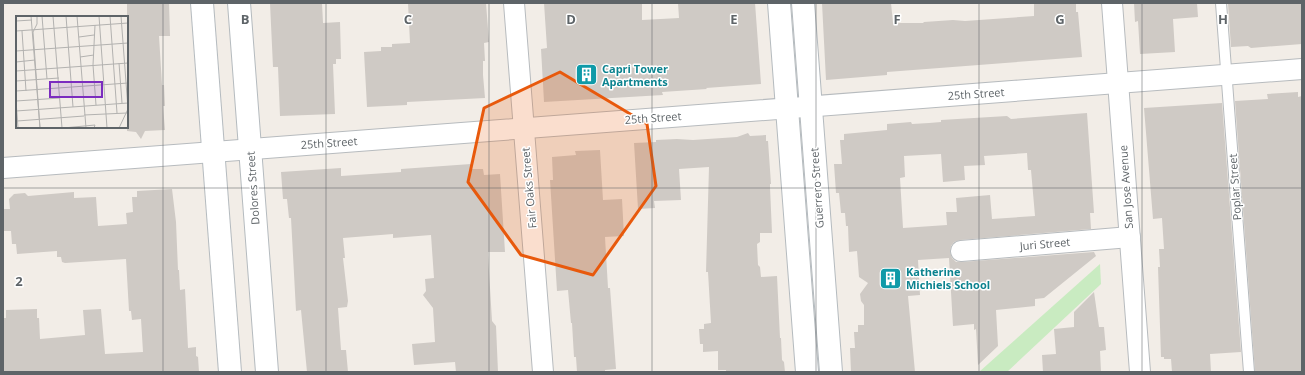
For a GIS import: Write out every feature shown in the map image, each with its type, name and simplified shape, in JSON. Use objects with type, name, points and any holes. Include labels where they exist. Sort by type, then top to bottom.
[{"type":"main road","points":[[202,3],[230,372]]},
{"type":"main road","name":"Dolores Street","points":[[239,3],[267,372]]},
{"type":"main road","points":[[779,3],[807,372]]},
{"type":"main road","name":"Guerrero Street","points":[[803,3],[831,372]]},
{"type":"street","name":"Fair Oaks Street","points":[[514,3],[543,372]]},
{"type":"street","name":"San Jose Avenue","points":[[1112,3],[1140,372]]},
{"type":"street","name":"25th Street","points":[[3,168],[1302,69]]},
{"type":"street","name":"Juri Street","points":[[961,251],[1130,237]]},
{"type":"lane","name":"Poplar Street","points":[[1221,3],[1249,372]]},
{"type":"highlighted area","points":[[560,72],[647,124],[656,186],[593,275],[521,255],[468,182],[484,108]]},
{"type":"green space","points":[[1100,264],[1101,284],[1007,372],[979,372]]},
{"type":"building","points":[[127,3],[169,3],[170,36],[159,36],[162,85],[164,85],[165,106],[163,106],[165,130],[145,131],[141,139],[136,132],[127,131]]},
{"type":"building","points":[[270,3],[322,3],[323,23],[340,22],[341,59],[336,59],[336,64],[333,64],[335,114],[280,116],[278,67],[273,67]]},
{"type":"building","points":[[408,3],[486,3],[489,42],[484,43],[485,61],[483,61],[483,75],[485,98],[407,102],[407,105],[367,107],[364,52],[381,51],[381,47],[392,47],[392,44],[410,43]]},
{"type":"building","points":[[544,3],[642,3],[642,20],[679,18],[678,3],[755,3],[761,84],[662,92],[663,95],[544,102],[541,49],[547,48]]},
{"type":"building","points":[[822,3],[891,3],[893,23],[923,23],[1034,16],[1034,3],[1076,3],[1082,57],[887,72],[887,75],[826,80]]},
{"type":"building","points":[[1134,3],[1197,3],[1198,17],[1173,19],[1175,52],[1140,54],[1138,21],[1135,22]]},
{"type":"building","points":[[1228,3],[1302,3],[1302,44],[1251,48],[1248,46],[1231,47]]},
{"type":"building","points":[[1298,92],[1298,97],[1302,96],[1302,372],[1255,372],[1235,101],[1268,99],[1267,94]]},
{"type":"building","points":[[1222,103],[1241,352],[1210,354],[1211,372],[1172,372],[1171,359],[1164,359],[1164,357],[1161,357],[1158,267],[1160,267],[1159,249],[1164,249],[1162,218],[1153,219],[1144,108]]},
{"type":"building","points":[[1087,113],[1094,213],[1090,213],[1091,229],[960,240],[954,242],[951,246],[950,252],[952,258],[956,262],[962,262],[1094,252],[1096,256],[1044,298],[1035,299],[1035,306],[996,310],[998,346],[978,365],[976,329],[974,330],[974,324],[953,326],[949,258],[918,260],[920,295],[908,296],[915,372],[851,372],[850,348],[855,348],[854,332],[858,332],[858,325],[864,325],[864,305],[861,301],[860,294],[868,283],[859,277],[857,251],[849,252],[848,226],[846,226],[845,213],[841,213],[839,193],[836,193],[834,164],[842,164],[840,140],[844,140],[844,134],[887,130],[887,124],[911,122],[912,124],[929,123],[941,122],[941,120],[1007,116],[1011,119]],"holes":[[[1027,153],[1028,170],[1031,170],[1035,216],[992,219],[990,195],[956,198],[957,212],[946,212],[947,225],[903,228],[900,178],[905,177],[904,156],[941,154],[943,182],[965,180],[964,166],[985,165],[984,156]]]},
{"type":"building","points":[[748,133],[750,136],[766,135],[766,141],[768,141],[772,233],[760,233],[760,242],[757,244],[758,265],[760,267],[761,277],[777,276],[780,338],[782,360],[784,362],[785,372],[726,372],[726,370],[718,370],[718,351],[703,352],[703,344],[700,344],[699,329],[704,329],[704,324],[711,323],[708,272],[706,272],[709,167],[679,169],[681,200],[654,201],[655,208],[638,209],[634,143],[656,142],[656,140],[693,140],[737,137]]},
{"type":"building","points":[[600,150],[603,200],[622,199],[624,236],[605,237],[608,288],[610,288],[616,369],[605,370],[605,372],[577,372],[576,357],[574,357],[568,290],[557,291],[550,180],[553,180],[552,157],[576,155],[575,151]]},
{"type":"building","points":[[471,164],[471,169],[483,169],[484,175],[500,174],[505,252],[488,252],[492,321],[496,326],[498,372],[456,372],[455,362],[414,365],[412,344],[435,342],[433,308],[423,295],[426,291],[425,279],[434,278],[431,235],[393,238],[393,234],[343,238],[345,258],[343,258],[348,301],[347,307],[338,308],[341,350],[346,350],[348,372],[307,372],[301,310],[296,311],[291,218],[289,218],[287,199],[283,199],[281,172],[341,168],[341,176],[401,172],[401,169]]},
{"type":"building","points":[[172,189],[176,222],[180,290],[185,289],[188,348],[196,347],[199,372],[3,372],[3,318],[6,318],[6,310],[37,309],[40,339],[85,335],[83,310],[101,309],[105,354],[143,352],[141,319],[132,320],[131,311],[129,311],[126,259],[65,263],[62,262],[61,257],[57,257],[57,251],[17,254],[16,244],[12,244],[11,231],[3,231],[3,209],[10,209],[9,199],[14,194],[25,193],[28,196],[74,192],[74,198],[96,197],[98,226],[127,224],[126,213],[133,212],[132,197],[137,197],[137,191]]},
{"type":"building","points":[[1094,292],[1099,327],[1104,327],[1106,350],[1100,351],[1101,372],[1043,372],[1042,355],[1056,354],[1054,329],[1074,327],[1074,312]]},
{"type":"place","name":"Capri Tower Apartments","points":[[586,75]]},
{"type":"place","name":"Katherine Michiels School","points":[[890,278]]}]
